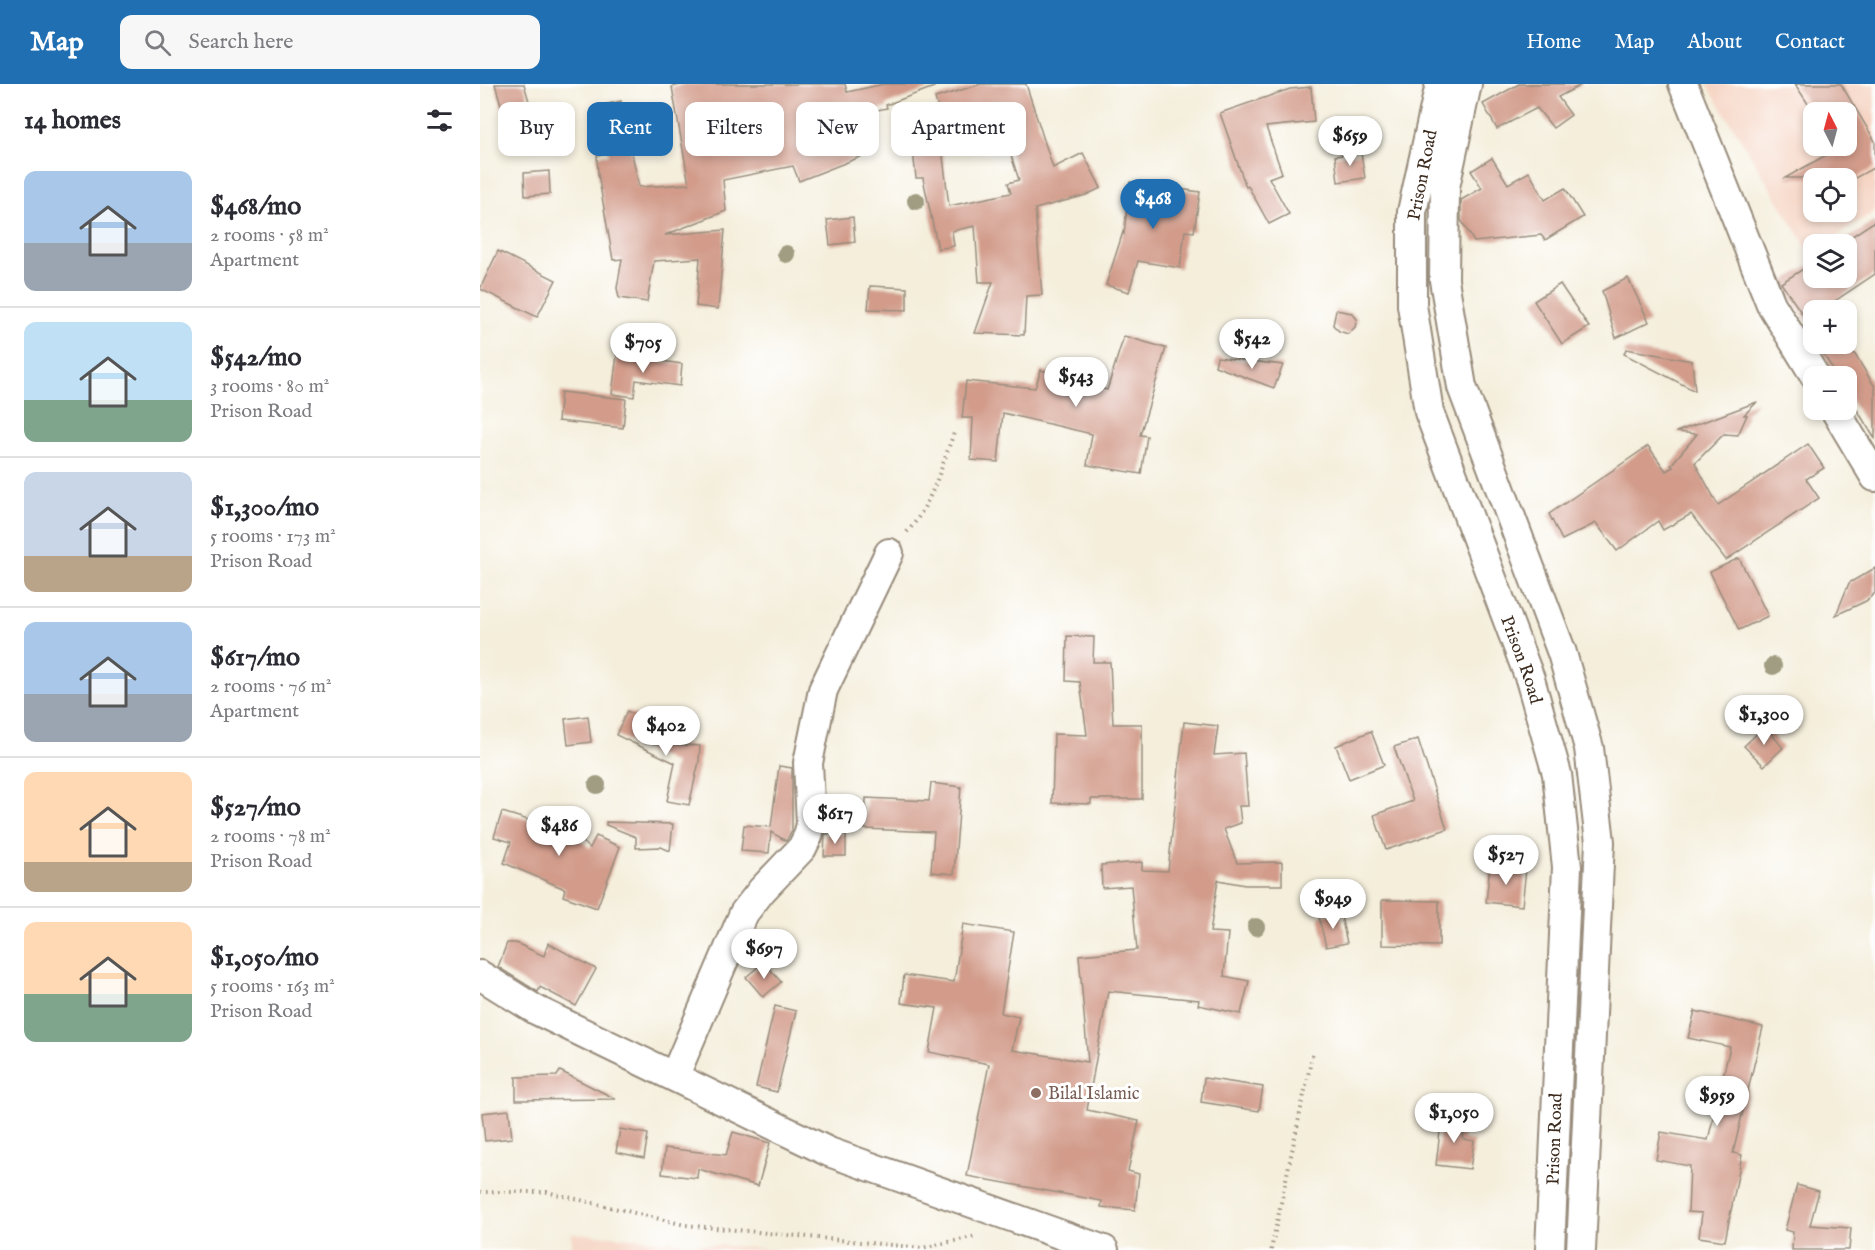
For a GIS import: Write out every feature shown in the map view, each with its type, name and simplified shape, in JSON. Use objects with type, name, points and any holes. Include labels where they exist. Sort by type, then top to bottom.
[{"type":"street","name":"Prison Road","points":[[1440,84],[1412,212],[1413,316],[1429,412],[1530,679],[1557,774],[1567,867],[1550,1250]]},
{"type":"street","name":"Prison Road","points":[[1467,84],[1445,187],[1444,280],[1462,387],[1562,654],[1589,748],[1600,842],[1581,1250]]},
{"type":"street","points":[[1683,84],[1771,304],[1809,366]]},
{"type":"street","points":[[1840,420],[1875,477]]},
{"type":"street","points":[[675,1075],[744,913],[762,890],[802,848],[808,836],[811,824],[808,763],[823,690],[889,553]]},
{"type":"street","points":[[480,975],[536,1010],[675,1075],[829,1152],[1028,1225],[1104,1250]]},
{"type":"path","points":[[889,553],[915,524],[954,433]]},
{"type":"path","points":[[1271,1250],[1313,1052]]},
{"type":"path","points":[[480,1192],[547,1192],[685,1224],[922,1248],[985,1234]]},
{"type":"shaded area","points":[[1707,84],[1875,84],[1875,211],[1839,234],[1803,234],[1803,242]]},
{"type":"shaded area","points":[[572,1233],[778,1250],[572,1250]]},
{"type":"building","points":[[495,84],[524,84],[529,102],[500,102]]},
{"type":"building","points":[[684,84],[845,84],[847,92],[884,84],[933,84],[934,87],[891,102],[886,105],[887,108],[879,110],[879,102],[796,102],[796,156],[863,156],[799,181],[793,166],[723,180],[726,211],[665,235],[725,230],[718,309],[696,306],[700,258],[654,261],[647,302],[619,298],[617,288],[622,259],[613,260],[597,156],[633,156],[639,187],[689,184],[672,87]]},
{"type":"building","points":[[981,84],[1026,84],[1053,168],[1083,153],[1101,188],[1086,195],[1035,209],[1042,295],[1026,296],[1024,335],[975,333],[993,282],[979,282],[975,226],[952,231],[954,246],[938,249],[923,178],[916,178],[914,156],[943,156],[949,206],[1011,193],[1008,183],[1019,180],[1011,156],[1026,156],[1026,102],[936,102],[935,98]]},
{"type":"building","points":[[1519,84],[1583,84],[1558,97],[1571,115],[1553,128],[1537,108],[1497,129],[1483,104]]},
{"type":"building","points":[[1795,84],[1841,84],[1852,102],[1807,102]]},
{"type":"building","points":[[1311,87],[1314,122],[1266,127],[1282,173],[1269,178],[1289,214],[1269,224],[1248,186],[1246,187],[1220,113],[1290,89]]},
{"type":"building","points":[[1857,111],[1875,141],[1875,167],[1857,177],[1857,168],[1803,168],[1803,178],[1785,178],[1824,156],[1857,156]]},
{"type":"building","points":[[1361,153],[1365,178],[1338,182],[1335,156]]},
{"type":"building","points":[[1492,158],[1508,184],[1529,172],[1545,200],[1565,188],[1583,217],[1545,240],[1541,235],[1474,242],[1461,220],[1461,200],[1482,188],[1471,171]]},
{"type":"building","points":[[549,171],[550,194],[525,196],[524,173]]},
{"type":"building","points":[[1130,182],[1200,192],[1194,232],[1185,231],[1180,268],[1138,261],[1129,292],[1106,285],[1123,232],[1124,234]]},
{"type":"building","points":[[853,217],[855,242],[830,245],[827,220]]},
{"type":"building","points":[[1875,221],[1875,274],[1857,286],[1857,234]]},
{"type":"building","points":[[498,251],[556,280],[537,317],[480,289]]},
{"type":"building","points":[[1803,269],[1803,288],[1854,288],[1836,300],[1803,300],[1803,315],[1781,283]]},
{"type":"building","points":[[1628,278],[1649,322],[1616,338],[1602,291]]},
{"type":"building","points":[[1560,284],[1589,327],[1562,344],[1534,301]]},
{"type":"building","points":[[870,286],[907,288],[907,310],[868,309]]},
{"type":"building","points":[[1336,310],[1352,313],[1357,319],[1355,327],[1348,334],[1339,331],[1333,325]]},
{"type":"building","points":[[1124,336],[1166,348],[1140,435],[1147,436],[1141,474],[1087,465],[1092,434],[1003,413],[998,462],[971,460],[973,418],[962,418],[966,381],[1035,388],[1041,370],[1107,390]]},
{"type":"building","points":[[1626,349],[1692,361],[1695,391],[1624,354]]},
{"type":"building","points":[[1823,354],[1855,354],[1875,387],[1875,439],[1857,410],[1857,366],[1831,366]]},
{"type":"building","points":[[617,355],[682,364],[680,386],[636,380],[634,397],[612,394]]},
{"type":"building","points":[[1217,357],[1283,365],[1274,388],[1215,366]]},
{"type":"building","points":[[561,392],[626,399],[623,428],[558,421]]},
{"type":"building","points":[[1757,402],[1744,415],[1747,415],[1738,435],[1724,434],[1695,463],[1718,505],[1808,444],[1824,468],[1806,479],[1819,498],[1726,560],[1691,514],[1663,530],[1658,521],[1617,551],[1596,523],[1562,540],[1549,514],[1648,446],[1666,471],[1673,467],[1671,465],[1697,434],[1676,432]]},
{"type":"building","points":[[1739,558],[1768,616],[1739,630],[1710,572]]},
{"type":"building","points":[[1875,568],[1875,593],[1866,601],[1836,615],[1849,583]]},
{"type":"building","points":[[1067,636],[1094,637],[1093,662],[1110,662],[1113,724],[1142,724],[1142,799],[1091,799],[1091,804],[1052,803],[1054,734],[1087,735],[1080,682],[1066,681]]},
{"type":"building","points":[[627,711],[654,724],[645,743],[700,746],[699,762],[689,805],[667,801],[675,763],[616,735]]},
{"type":"building","points":[[588,716],[591,742],[568,745],[565,719]]},
{"type":"building","points":[[1184,722],[1218,726],[1214,755],[1244,753],[1248,806],[1239,806],[1241,823],[1224,829],[1237,863],[1282,862],[1282,885],[1245,885],[1218,880],[1210,932],[1228,933],[1224,976],[1249,981],[1241,1014],[1198,1005],[1199,1000],[1108,991],[1087,1110],[1139,1121],[1128,1171],[1139,1174],[1135,1210],[1101,1207],[1102,1201],[967,1176],[989,1064],[929,1052],[937,1008],[901,1003],[904,975],[954,982],[963,924],[1014,932],[1001,1013],[1019,1017],[1012,1050],[1088,1062],[1079,955],[1137,950],[1131,886],[1102,888],[1101,865],[1142,862],[1142,870],[1168,871]]},
{"type":"building","points":[[1765,726],[1783,748],[1764,766],[1744,746]]},
{"type":"building","points":[[1371,731],[1384,765],[1349,779],[1336,746]]},
{"type":"building","points":[[1418,739],[1447,829],[1386,850],[1374,815],[1413,801],[1394,747]]},
{"type":"building","points":[[779,766],[792,768],[792,830],[786,841],[771,832],[769,853],[741,851],[744,825],[771,827]]},
{"type":"building","points":[[931,783],[961,787],[954,874],[931,872],[934,832],[865,829],[866,798],[929,801]]},
{"type":"building","points":[[502,812],[558,829],[562,824],[590,848],[596,836],[620,847],[597,908],[563,896],[565,889],[504,863],[511,842],[494,837]]},
{"type":"building","points":[[606,822],[673,824],[670,851],[661,847],[636,848],[636,837],[606,825]]},
{"type":"building","points":[[825,834],[846,834],[846,856],[824,856]]},
{"type":"building","points":[[1490,865],[1526,869],[1522,906],[1486,902]]},
{"type":"building","points":[[1382,900],[1439,901],[1439,946],[1382,945]]},
{"type":"building","points":[[1340,912],[1347,943],[1326,947],[1319,917]]},
{"type":"building","points":[[507,943],[516,943],[544,956],[548,943],[596,969],[576,1006],[540,987],[538,992],[498,967]]},
{"type":"building","points":[[764,962],[781,982],[763,997],[746,977]]},
{"type":"building","points":[[775,1006],[796,1011],[777,1092],[756,1087]]},
{"type":"building","points":[[1695,1011],[1763,1027],[1733,1153],[1742,1155],[1725,1241],[1699,1237],[1702,1213],[1688,1212],[1690,1166],[1656,1160],[1661,1132],[1708,1140],[1730,1047],[1688,1038]]},
{"type":"building","points":[[560,1071],[616,1099],[516,1100],[516,1077],[557,1076]]},
{"type":"building","points":[[1204,1078],[1263,1087],[1259,1111],[1201,1102]]},
{"type":"building","points":[[509,1110],[512,1138],[485,1141],[482,1113]]},
{"type":"building","points":[[1442,1115],[1466,1118],[1463,1139],[1474,1141],[1470,1169],[1436,1165]]},
{"type":"building","points":[[620,1129],[648,1134],[644,1158],[616,1152]]},
{"type":"building","points":[[733,1132],[770,1143],[758,1186],[698,1169],[697,1178],[662,1174],[665,1148],[726,1155]]},
{"type":"building","points":[[1797,1185],[1819,1191],[1810,1225],[1851,1228],[1849,1250],[1792,1250],[1793,1232],[1785,1230]]},
{"type":"place","name":"Bilal Islamic","points":[[1036,1093]]}]
